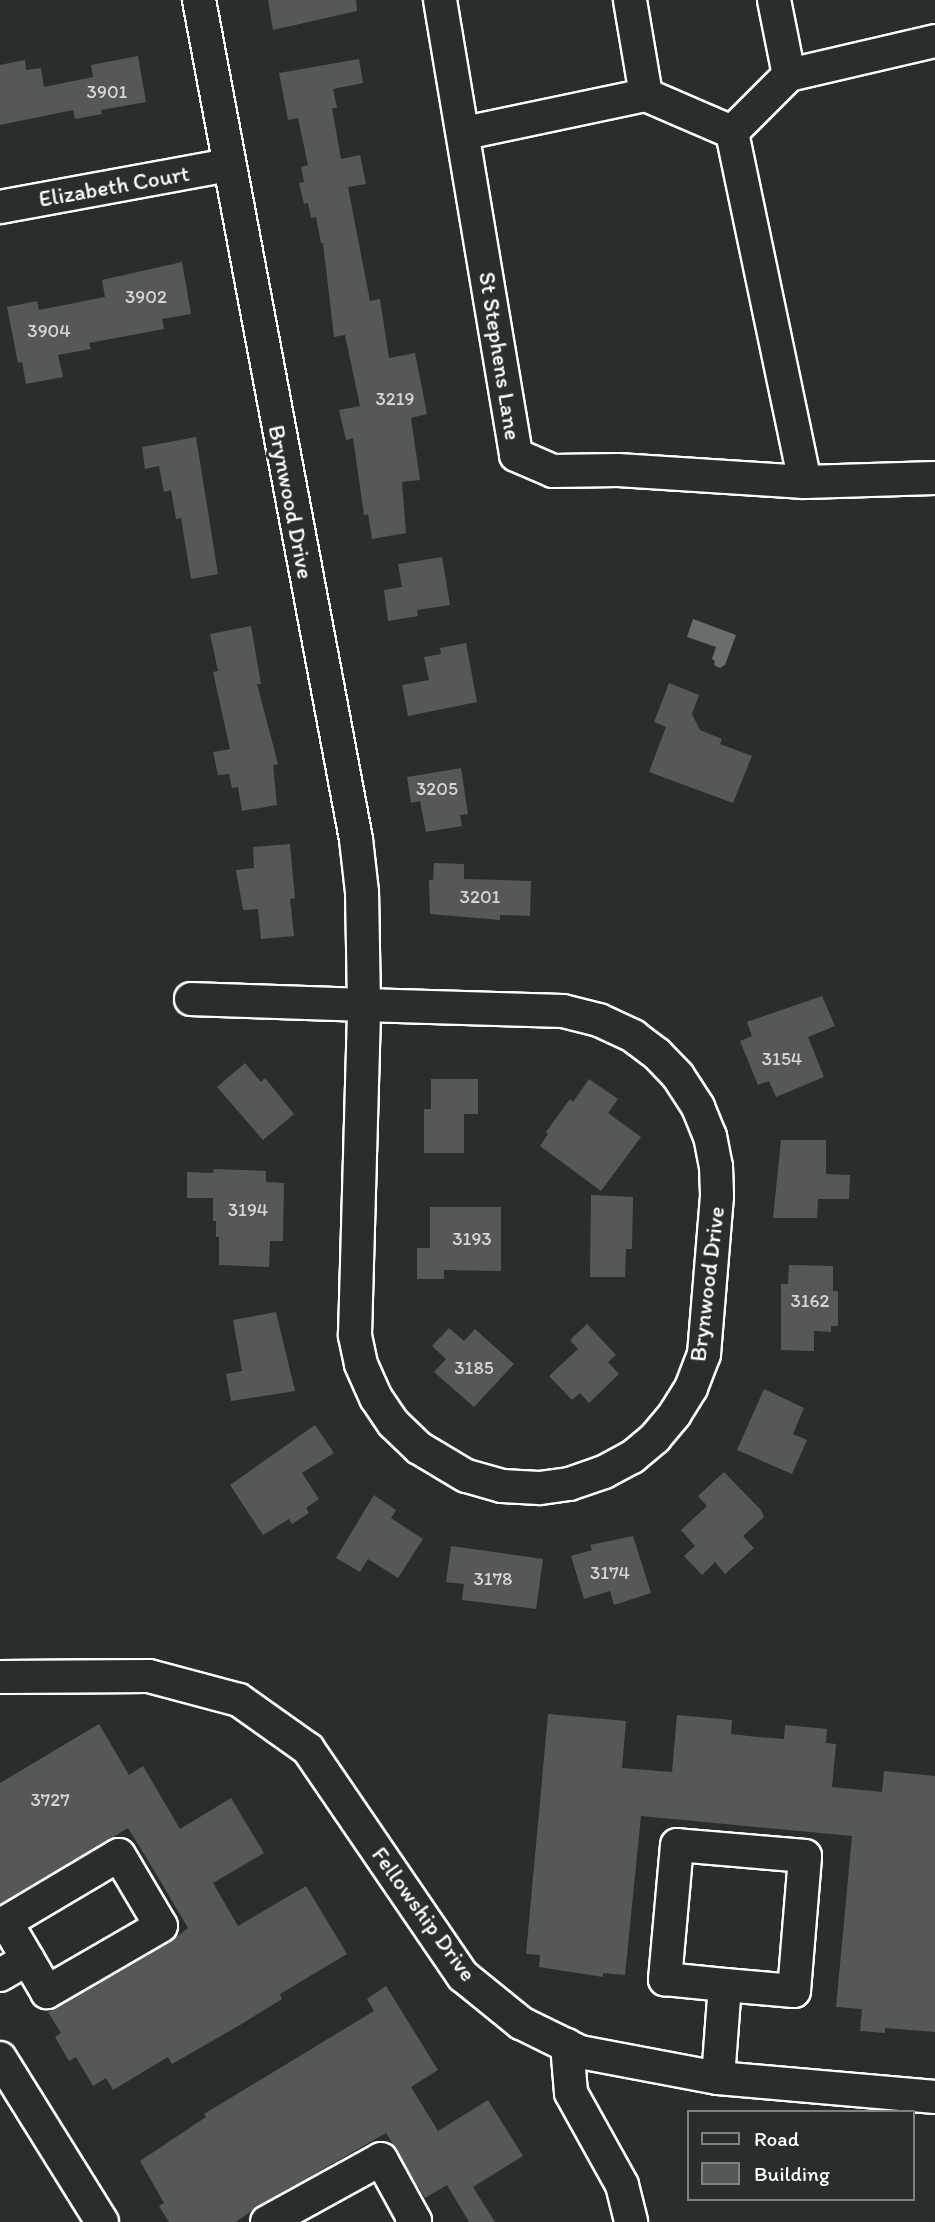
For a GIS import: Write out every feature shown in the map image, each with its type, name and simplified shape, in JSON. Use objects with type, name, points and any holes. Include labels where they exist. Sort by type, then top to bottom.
[{"type":"street","name":"Brynwood Drive","points":[[191,999],[364,1005],[563,1011],[599,1020],[633,1035],[657,1054],[678,1076],[698,1107],[710,1136],[716,1166],[717,1196],[704,1354],[691,1388],[675,1415],[655,1438],[632,1457],[604,1472],[569,1484],[539,1488],[502,1486],[466,1476],[419,1448],[393,1423],[376,1398],[361,1364],[355,1335],[364,1005],[362,892],[356,839],[199,0]]},
{"type":"street","name":"St Stephens Lane","points":[[440,0],[465,134],[516,455],[553,471],[618,470],[805,482],[935,478]]},
{"type":"street","points":[[630,0],[646,95]]},
{"type":"street","points":[[774,0],[789,75]]},
{"type":"street","points":[[732,132],[789,75],[935,41]]},
{"type":"street","points":[[465,134],[646,95],[732,132]]},
{"type":"street","points":[[732,132],[805,482]]},
{"type":"street","name":"Elizabeth Court","points":[[0,207],[229,165]]},
{"type":"street","name":"Fellowship Drive","points":[[0,1677],[149,1676],[239,1700],[308,1749],[463,1976],[521,2022],[580,2052],[718,2078],[935,2097]]},
{"type":"street","points":[[677,1845],[805,1856],[794,1991],[725,1985],[665,1979],[677,1845]]},
{"type":"street","points":[[119,1855],[161,1926],[47,1992],[28,1959],[6,1922],[119,1855]]},
{"type":"street","points":[[0,1975],[28,1959]]},
{"type":"street","points":[[718,2078],[725,1985]]},
{"type":"street","points":[[567,2045],[571,2093],[622,2186],[631,2222]]},
{"type":"street","points":[[0,2058],[102,2222]]},
{"type":"street","points":[[267,2222],[381,2160],[415,2221],[412,2222]]},
{"type":"shaded area","points":[[693,619],[736,635],[725,665],[720,668],[714,665],[715,661],[712,659],[716,647],[687,637]]},
{"type":"building","points":[[268,0],[356,0],[357,11],[273,30]]},
{"type":"building","points":[[138,56],[146,102],[101,110],[102,114],[75,119],[73,110],[0,125],[0,65],[25,60],[26,70],[41,68],[44,87],[93,77],[91,65]]},
{"type":"building","points":[[359,59],[363,83],[333,89],[337,108],[332,108],[341,159],[360,155],[366,184],[348,187],[370,301],[380,299],[389,358],[415,353],[427,414],[411,418],[420,480],[402,482],[406,533],[372,539],[368,514],[364,515],[353,438],[346,440],[339,410],[360,406],[345,335],[334,337],[323,243],[316,217],[311,218],[308,203],[304,204],[299,183],[304,182],[301,167],[308,165],[298,118],[288,120],[279,73]]},
{"type":"building","points":[[182,262],[191,314],[162,319],[164,329],[89,343],[91,349],[58,355],[63,377],[26,384],[22,362],[18,363],[7,307],[37,301],[39,310],[105,297],[102,280]]},
{"type":"building","points":[[196,437],[218,574],[191,579],[181,518],[176,519],[171,490],[164,492],[159,466],[145,469],[142,447]]},
{"type":"building","points":[[442,557],[450,605],[417,610],[418,616],[388,621],[384,590],[402,587],[398,564]]},
{"type":"building","points":[[251,626],[261,684],[257,684],[278,764],[273,765],[277,805],[242,811],[238,787],[232,788],[229,774],[218,775],[213,752],[230,749],[213,672],[218,671],[210,634]]},
{"type":"building","points":[[466,643],[477,702],[408,716],[402,685],[429,680],[424,657],[441,654],[440,648]]},
{"type":"building","points":[[669,683],[699,695],[692,714],[700,730],[722,739],[720,744],[752,756],[733,803],[649,772],[666,727],[654,722]]},
{"type":"building","points":[[461,768],[468,814],[460,815],[462,826],[426,832],[420,801],[411,803],[407,777]]},
{"type":"building","points":[[290,844],[295,898],[290,899],[294,936],[261,939],[258,909],[243,910],[236,870],[254,868],[253,847]]},
{"type":"building","points":[[434,863],[464,864],[464,879],[531,881],[530,916],[500,915],[500,920],[430,914],[429,880],[433,880]]},
{"type":"building","points":[[822,996],[835,1026],[808,1037],[824,1077],[776,1097],[769,1081],[758,1085],[740,1041],[752,1036],[747,1022]]},
{"type":"building","points":[[245,1063],[261,1082],[265,1078],[294,1114],[263,1140],[217,1087]]},
{"type":"building","points":[[431,1079],[478,1079],[478,1114],[464,1114],[464,1153],[424,1153],[424,1109],[431,1109]]},
{"type":"building","points":[[589,1079],[618,1099],[608,1113],[641,1137],[601,1191],[540,1146],[548,1134],[546,1132],[570,1099],[573,1102]]},
{"type":"building","points":[[781,1140],[826,1140],[826,1174],[850,1175],[849,1199],[818,1199],[817,1218],[773,1218]]},
{"type":"building","points":[[214,1169],[266,1171],[266,1182],[284,1183],[283,1241],[270,1241],[269,1267],[219,1265],[219,1237],[216,1237],[216,1221],[213,1221],[213,1198],[187,1198],[187,1172],[213,1173]]},
{"type":"building","points":[[591,1195],[633,1197],[632,1249],[626,1249],[625,1277],[590,1277]]},
{"type":"building","points":[[430,1207],[501,1207],[501,1271],[444,1270],[444,1279],[417,1279],[417,1248],[430,1248]]},
{"type":"building","points":[[789,1265],[833,1266],[833,1291],[838,1291],[838,1326],[831,1326],[831,1332],[814,1331],[814,1351],[781,1350],[781,1284],[788,1284]]},
{"type":"building","points":[[276,1312],[295,1391],[231,1401],[226,1374],[242,1371],[233,1320]]},
{"type":"building","points":[[587,1324],[616,1355],[608,1362],[619,1374],[589,1403],[580,1393],[572,1400],[549,1376],[578,1349],[570,1340]]},
{"type":"building","points":[[449,1328],[464,1341],[475,1329],[514,1364],[474,1407],[434,1372],[446,1359],[432,1346]]},
{"type":"building","points":[[764,1389],[804,1408],[793,1434],[807,1440],[792,1474],[737,1450]]},
{"type":"building","points":[[315,1425],[334,1453],[302,1473],[319,1499],[306,1508],[309,1513],[292,1524],[289,1519],[263,1535],[230,1485]]},
{"type":"building","points":[[724,1472],[761,1510],[764,1517],[743,1536],[754,1548],[725,1574],[715,1562],[702,1575],[684,1556],[695,1546],[681,1530],[707,1506],[698,1496]]},
{"type":"building","points":[[374,1495],[396,1510],[391,1518],[423,1539],[398,1578],[368,1559],[360,1572],[336,1558]]},
{"type":"building","points":[[633,1536],[651,1593],[614,1605],[610,1591],[584,1599],[571,1556],[592,1550],[590,1545]]},
{"type":"building","points":[[451,1546],[543,1559],[536,1609],[462,1600],[464,1584],[446,1582]]},
{"type":"building","points":[[548,1714],[626,1721],[622,1768],[672,1772],[677,1715],[732,1720],[731,1734],[757,1737],[784,1739],[785,1725],[827,1729],[826,1743],[836,1744],[832,1787],[882,1792],[884,1771],[935,1776],[935,2032],[885,2028],[885,2033],[860,2031],[862,2009],[836,2007],[852,1836],[641,1816],[625,1975],[603,1973],[603,1977],[539,1967],[540,1955],[526,1954]]},
{"type":"building","points":[[99,1724],[129,1775],[143,1766],[180,1829],[231,1798],[264,1853],[213,1883],[238,1926],[306,1886],[347,1954],[280,1994],[282,1999],[240,2025],[172,2064],[168,2057],[113,2090],[106,2078],[93,2086],[76,2057],[69,2061],[55,2037],[61,2033],[48,2012],[170,1942],[188,1928],[155,1872],[128,1828],[0,1904],[0,1783]]},
{"type":"building","points":[[386,1986],[438,2070],[411,2087],[438,2131],[488,2100],[523,2156],[473,2187],[495,2222],[469,2222],[447,2185],[425,2198],[386,2133],[258,2206],[236,2222],[169,2222],[159,2206],[164,2203],[140,2161],[206,2117],[204,2114],[374,2011],[367,1999]]}]
